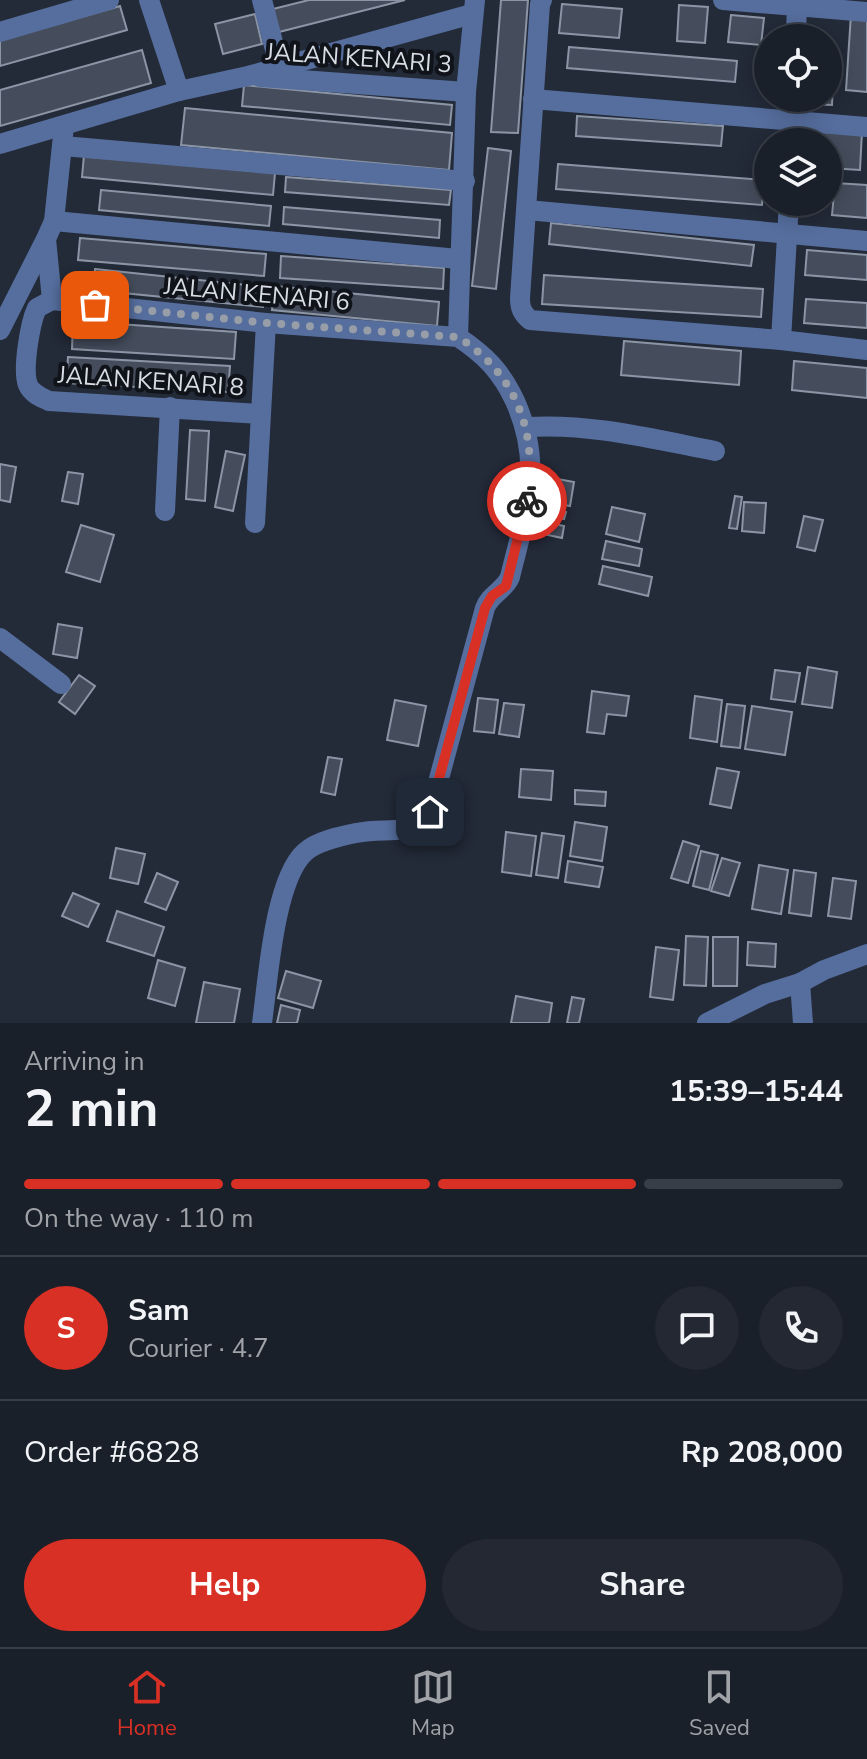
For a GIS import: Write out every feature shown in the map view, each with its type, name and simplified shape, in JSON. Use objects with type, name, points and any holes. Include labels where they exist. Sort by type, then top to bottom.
[{"type":"street","points":[[0,32],[109,0]]},
{"type":"street","points":[[149,0],[179,91]]},
{"type":"street","points":[[262,0],[279,65]]},
{"type":"street","points":[[542,0],[533,99],[522,312],[530,320],[867,350]]},
{"type":"street","points":[[723,0],[797,3],[867,12]]},
{"type":"street","points":[[796,24],[797,3]]},
{"type":"street","points":[[64,136],[179,91],[248,76],[473,7],[458,259],[458,337],[478,351],[504,378],[527,427],[531,480],[510,577],[506,586],[492,596],[485,608],[430,812],[415,826],[396,831],[351,834],[305,851],[291,869],[277,917],[262,1023]]},
{"type":"street","name":"JALAN KENARI 3","points":[[248,76],[466,92]]},
{"type":"street","points":[[533,99],[867,127]]},
{"type":"street","points":[[793,112],[793,128]]},
{"type":"street","points":[[52,300],[50,230],[64,136]]},
{"type":"street","points":[[0,144],[64,136],[465,181]]},
{"type":"street","points":[[527,210],[867,241]]},
{"type":"street","points":[[781,340],[788,216]]},
{"type":"street","points":[[50,230],[458,259]]},
{"type":"street","points":[[0,330],[50,230]]},
{"type":"street","name":"JALAN KENARI 6","points":[[52,300],[266,323],[458,337]]},
{"type":"street","name":"JALAN KENARI 8","points":[[52,300],[37,308],[31,321],[27,383],[34,393],[49,401],[260,414]]},
{"type":"street","points":[[255,523],[266,323]]},
{"type":"street","points":[[165,511],[170,407]]},
{"type":"street","points":[[527,427],[553,425],[595,429],[715,451]]},
{"type":"street","points":[[0,638],[61,684]]},
{"type":"street","points":[[707,1023],[765,994],[800,983],[867,954]]},
{"type":"street","points":[[800,983],[803,1023]]},
{"type":"building","points":[[309,0],[405,0],[279,32],[273,9]]},
{"type":"building","points":[[501,0],[528,0],[518,133],[491,132]]},
{"type":"building","points":[[562,4],[622,9],[619,38],[559,33]]},
{"type":"building","points":[[679,5],[708,7],[705,43],[677,41]]},
{"type":"building","points":[[120,6],[127,30],[0,66],[0,40]]},
{"type":"building","points":[[255,14],[262,44],[223,54],[215,24]]},
{"type":"building","points":[[851,14],[867,15],[867,92],[846,90]]},
{"type":"building","points":[[731,15],[764,18],[763,24],[754,24],[754,44],[728,42]]},
{"type":"building","points":[[569,47],[737,61],[735,82],[567,68]]},
{"type":"building","points":[[142,50],[151,83],[0,126],[0,90]]},
{"type":"building","points":[[244,85],[452,105],[450,125],[242,106]]},
{"type":"building","points":[[185,108],[452,133],[449,170],[181,145]]},
{"type":"building","points":[[577,116],[723,126],[721,146],[576,136]]},
{"type":"building","points":[[842,130],[862,131],[860,170],[842,169]]},
{"type":"building","points":[[488,148],[511,151],[496,289],[472,286]]},
{"type":"building","points":[[84,155],[275,173],[273,195],[82,177]]},
{"type":"building","points":[[558,164],[754,179],[754,204],[556,189]]},
{"type":"building","points":[[286,177],[451,190],[449,205],[285,192]]},
{"type":"building","points":[[842,183],[867,185],[867,218],[842,216]]},
{"type":"building","points":[[101,190],[271,206],[269,226],[99,210]]},
{"type":"building","points":[[284,207],[440,220],[439,238],[283,224]]},
{"type":"building","points":[[551,223],[754,245],[751,266],[549,244]]},
{"type":"building","points":[[80,238],[266,254],[264,276],[78,260]]},
{"type":"building","points":[[807,250],[867,255],[867,280],[805,275]]},
{"type":"building","points":[[281,256],[444,268],[443,289],[280,278]]},
{"type":"building","points":[[95,269],[266,287],[263,307],[93,290]]},
{"type":"building","points":[[544,275],[763,289],[761,317],[542,304]]},
{"type":"building","points":[[275,286],[439,302],[437,326],[272,310]]},
{"type":"building","points":[[806,299],[867,303],[867,328],[804,323]]},
{"type":"building","points":[[73,321],[236,332],[234,359],[72,349]]},
{"type":"building","points":[[624,341],[741,351],[739,385],[621,375]]},
{"type":"building","points":[[68,357],[230,366],[228,392],[66,383]]},
{"type":"building","points":[[794,361],[867,368],[867,398],[792,390]]},
{"type":"building","points":[[190,430],[209,431],[205,501],[186,499]]},
{"type":"building","points":[[226,451],[245,455],[233,511],[215,507]]},
{"type":"building","points":[[0,464],[16,467],[10,502],[0,500]]},
{"type":"building","points":[[68,472],[83,474],[78,504],[62,501]]},
{"type":"building","points":[[536,475],[574,482],[570,506],[532,499]]},
{"type":"building","points":[[735,496],[742,497],[737,529],[729,528]]},
{"type":"building","points":[[744,502],[766,503],[764,533],[742,531]]},
{"type":"building","points":[[531,505],[566,512],[564,519],[529,512]]},
{"type":"building","points":[[612,507],[645,514],[639,542],[606,534]]},
{"type":"building","points":[[804,516],[823,520],[815,551],[797,547]]},
{"type":"building","points":[[528,518],[564,526],[562,538],[525,530]]},
{"type":"building","points":[[81,525],[114,535],[100,582],[66,572]]},
{"type":"building","points":[[606,541],[642,549],[639,566],[602,559]]},
{"type":"building","points":[[603,566],[652,577],[648,596],[599,584]]},
{"type":"building","points":[[58,624],[82,628],[77,658],[53,654]]},
{"type":"building","points":[[808,667],[837,672],[832,708],[802,704]]},
{"type":"building","points":[[775,670],[800,673],[795,702],[771,699]]},
{"type":"building","points":[[79,675],[95,686],[75,714],[59,702]]},
{"type":"building","points":[[592,691],[629,696],[626,716],[607,714],[604,734],[587,732]]},
{"type":"building","points":[[695,696],[722,700],[717,742],[690,738]]},
{"type":"building","points":[[478,698],[498,700],[494,733],[474,731]]},
{"type":"building","points":[[395,700],[426,706],[418,746],[387,740]]},
{"type":"building","points":[[504,703],[524,705],[519,737],[499,734]]},
{"type":"building","points":[[727,704],[745,706],[740,748],[721,746]]},
{"type":"building","points":[[752,706],[792,712],[785,755],[745,749]]},
{"type":"building","points":[[328,757],[342,759],[335,795],[321,792]]},
{"type":"building","points":[[717,768],[739,772],[731,808],[710,804]]},
{"type":"building","points":[[521,769],[553,771],[551,800],[519,797]]},
{"type":"building","points":[[575,790],[606,792],[605,806],[575,804]]},
{"type":"building","points":[[575,822],[607,827],[602,861],[570,856]]},
{"type":"building","points":[[506,832],[536,836],[531,876],[502,872]]},
{"type":"building","points":[[542,833],[564,836],[558,878],[536,875]]},
{"type":"building","points":[[683,841],[699,846],[688,883],[671,878]]},
{"type":"building","points":[[116,848],[145,854],[138,884],[110,878]]},
{"type":"building","points":[[701,851],[718,855],[709,890],[693,886]]},
{"type":"building","points":[[722,858],[740,863],[729,896],[711,891]]},
{"type":"building","points":[[568,861],[603,867],[599,887],[565,882]]},
{"type":"building","points":[[759,865],[788,870],[781,914],[752,909]]},
{"type":"building","points":[[794,870],[816,873],[811,916],[789,913]]},
{"type":"building","points":[[157,873],[178,882],[166,910],[145,902]]},
{"type":"building","points":[[833,878],[856,881],[851,919],[828,916]]},
{"type":"building","points":[[73,893],[99,904],[88,927],[62,916]]},
{"type":"building","points":[[117,911],[164,927],[154,956],[107,941]]},
{"type":"building","points":[[686,936],[708,937],[706,986],[684,985]]},
{"type":"building","points":[[713,937],[738,937],[737,986],[713,986]]},
{"type":"building","points":[[748,942],[776,944],[775,967],[747,965]]},
{"type":"building","points":[[656,947],[679,950],[673,1000],[650,997]]},
{"type":"building","points":[[158,960],[185,968],[175,1006],[148,998]]},
{"type":"building","points":[[286,971],[321,981],[313,1008],[278,998]]},
{"type":"building","points":[[204,982],[240,989],[234,1023],[196,1023]]},
{"type":"building","points":[[516,996],[552,1003],[549,1023],[511,1023]]},
{"type":"building","points":[[572,997],[584,999],[579,1023],[567,1023]]},
{"type":"building","points":[[281,1005],[300,1010],[297,1023],[277,1023]]},
{"type":"way so far","points":[[95,305],[266,323],[458,337],[478,351],[504,378],[527,427],[531,449],[527,501]]},
{"type":"route","points":[[430,812],[485,608],[492,596],[506,586],[510,577],[527,501]]}]
